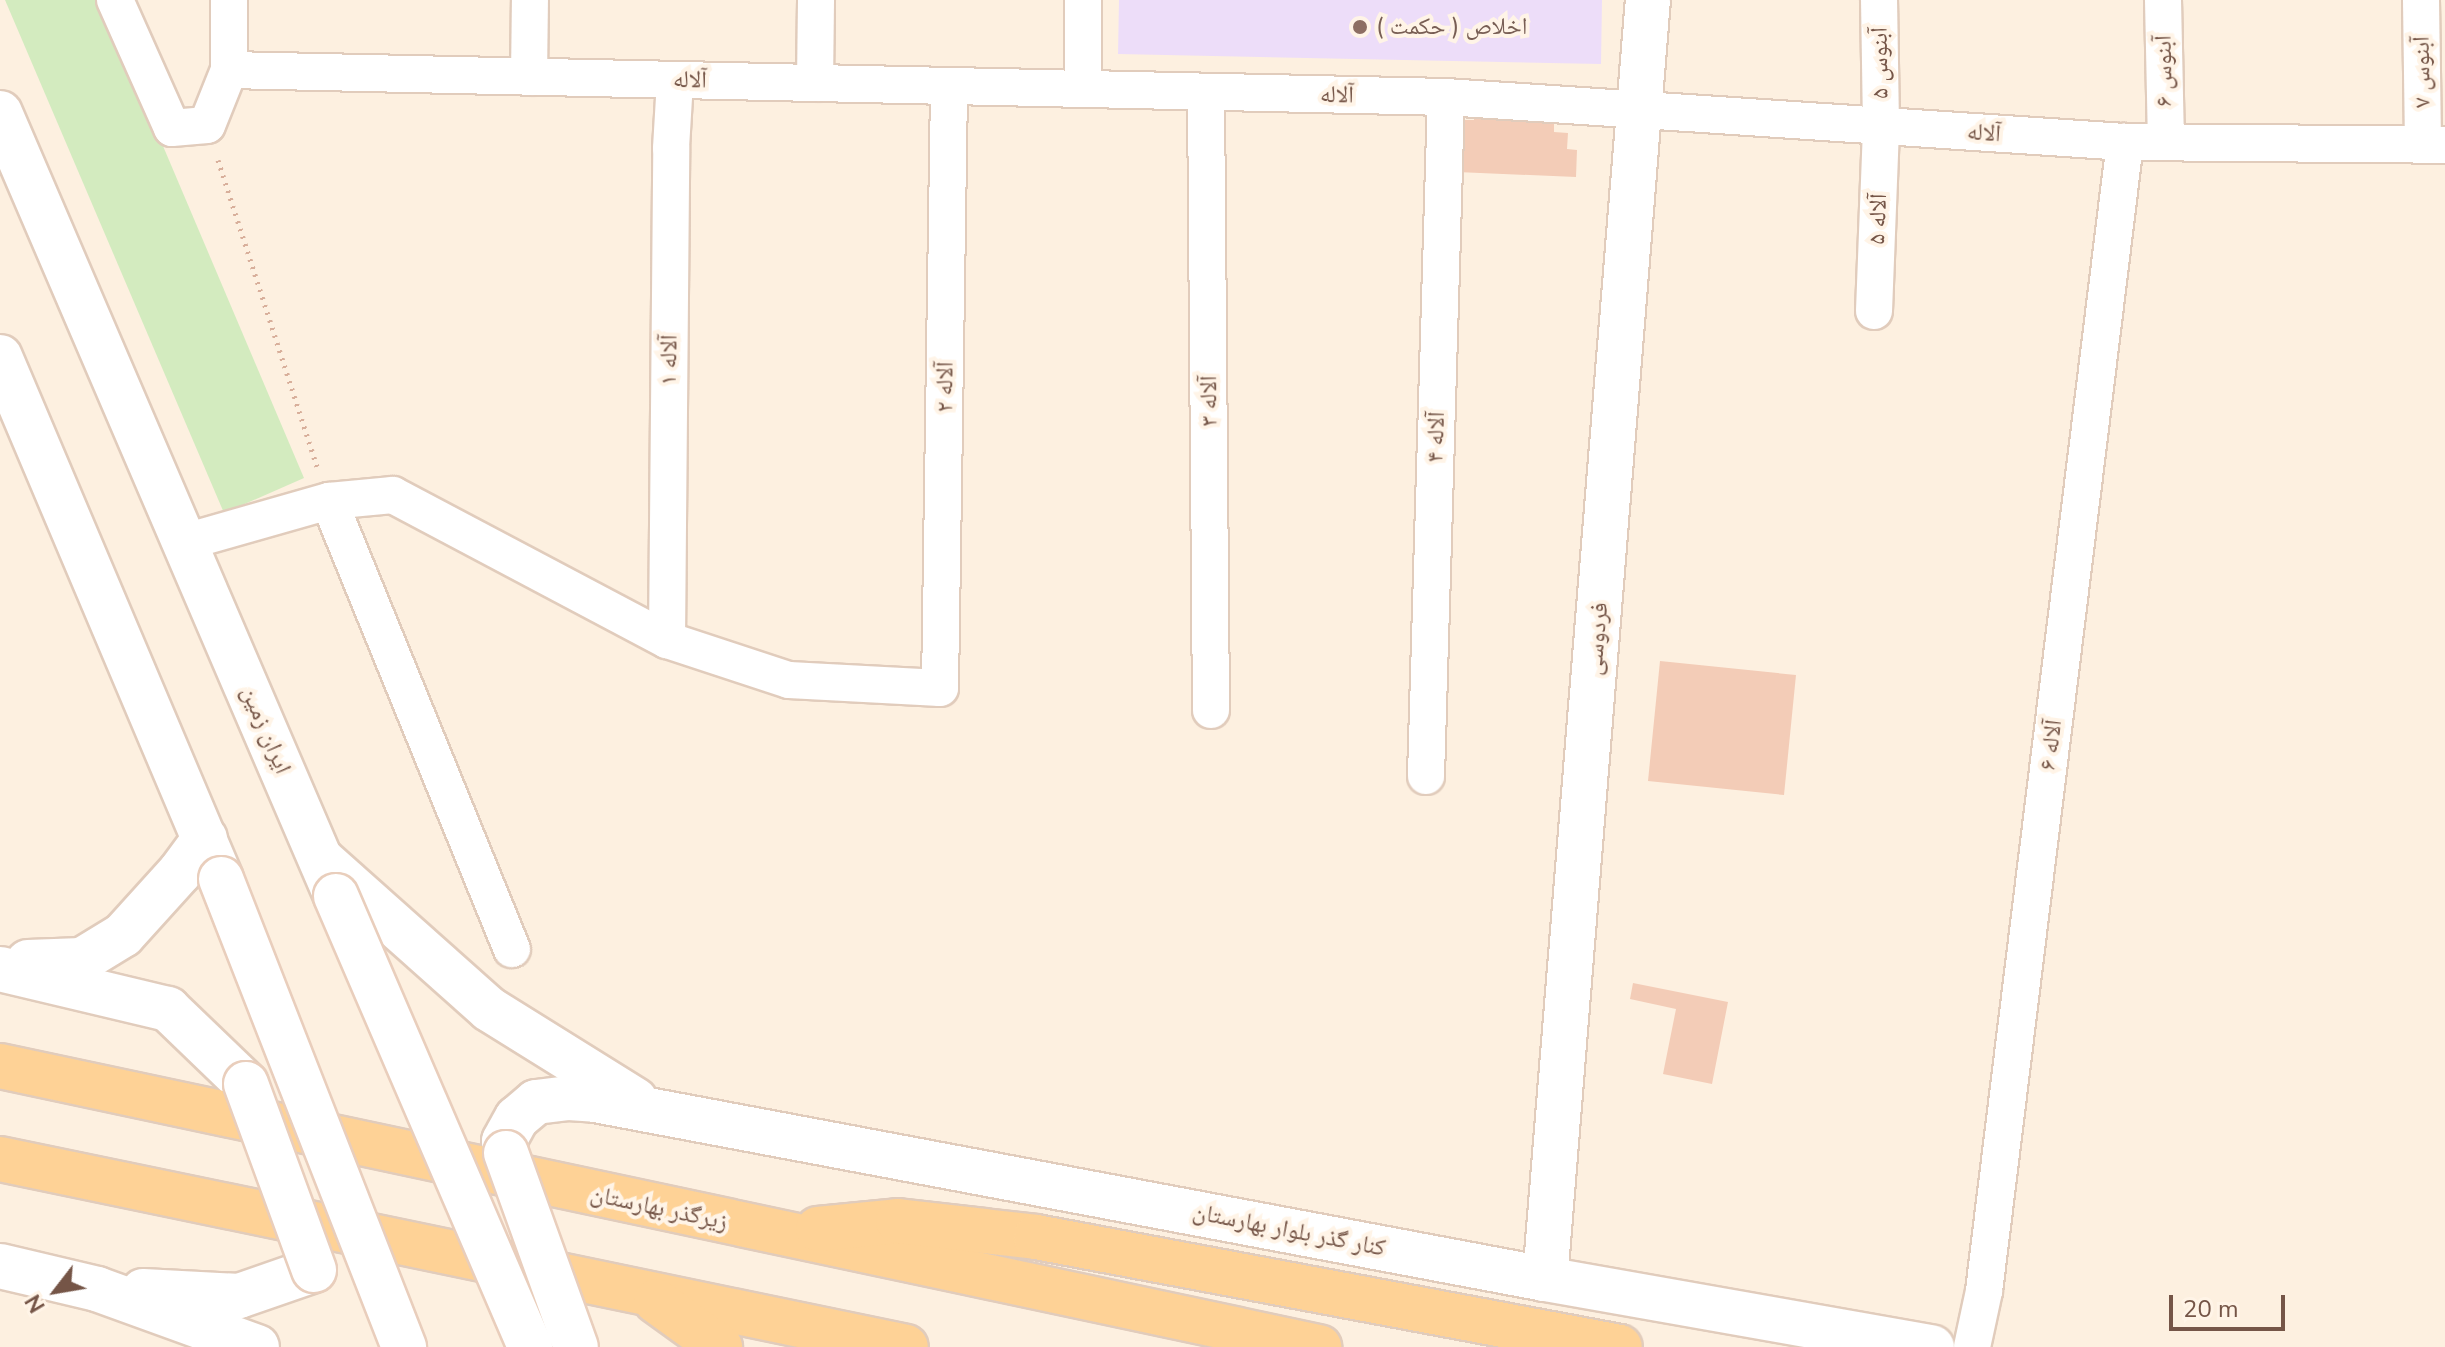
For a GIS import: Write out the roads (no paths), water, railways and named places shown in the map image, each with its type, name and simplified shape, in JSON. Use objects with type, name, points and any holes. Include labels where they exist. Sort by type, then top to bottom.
[{"type":"main road","name":"فردوسی","points":[[1545,1279],[1648,0]]},
{"type":"main road","name":"ایران زمین","points":[[0,113],[530,1347]]},
{"type":"main road","points":[[0,357],[205,838],[404,1347]]},
{"type":"main road","points":[[0,963],[82,960],[123,935],[205,838]]},
{"type":"main road","points":[[329,879],[489,1009],[647,1107]]},
{"type":"main road","points":[[0,969],[168,1009],[246,1084],[314,1270],[239,1296],[97,1289]]},
{"type":"main road","name":"زیرگذر بهارستان","points":[[0,1066],[777,1234],[1319,1347]]},
{"type":"main road","name":"کنار گذر بلوار بهارستان","points":[[576,1347],[504,1141],[517,1118],[536,1102],[569,1098],[647,1107],[1545,1279],[1932,1347]]},
{"type":"main road","points":[[0,1159],[906,1347]]},
{"type":"main road","points":[[777,1234],[898,1221],[1036,1237],[1620,1347]]},
{"type":"main road","points":[[0,1266],[97,1289],[257,1347]]},
{"type":"main road","points":[[644,1293],[720,1347]]},
{"type":"street","points":[[115,0],[172,128],[207,125],[229,70],[229,0]]},
{"type":"street","points":[[529,77],[530,0]]},
{"type":"street","points":[[815,83],[816,0]]},
{"type":"street","points":[[1083,0],[1083,89]]},
{"type":"street","name":"آبنوس ۵","points":[[1879,0],[1881,126]]},
{"type":"street","name":"آبنوس ۶","points":[[2163,0],[2166,142]]},
{"type":"street","name":"آبنوس ۷","points":[[2421,0],[2434,144]]},
{"type":"street","name":"آلاله","points":[[229,70],[1446,97],[2125,142],[2434,144]]},
{"type":"street","name":"آلاله ۱","points":[[667,640],[671,148],[675,80]]},
{"type":"street","name":"آلاله ۲","points":[[667,640],[789,680],[940,688],[949,86]]},
{"type":"street","name":"آلاله ۳","points":[[1206,92],[1211,710]]},
{"type":"street","name":"آلاله ۴","points":[[1426,776],[1446,97]]},
{"type":"street","name":"آلاله ۵","points":[[1874,311],[1881,126]]},
{"type":"street","name":"آلاله ۶","points":[[1972,1347],[1988,1260],[2125,142]]},
{"type":"street","points":[[185,542],[329,501],[393,495],[667,640]]},
{"type":"street","points":[[329,501],[512,949]]},
{"type":"place","name":"اخلاص ( حکمت )","points":[[1360,27]]}]
